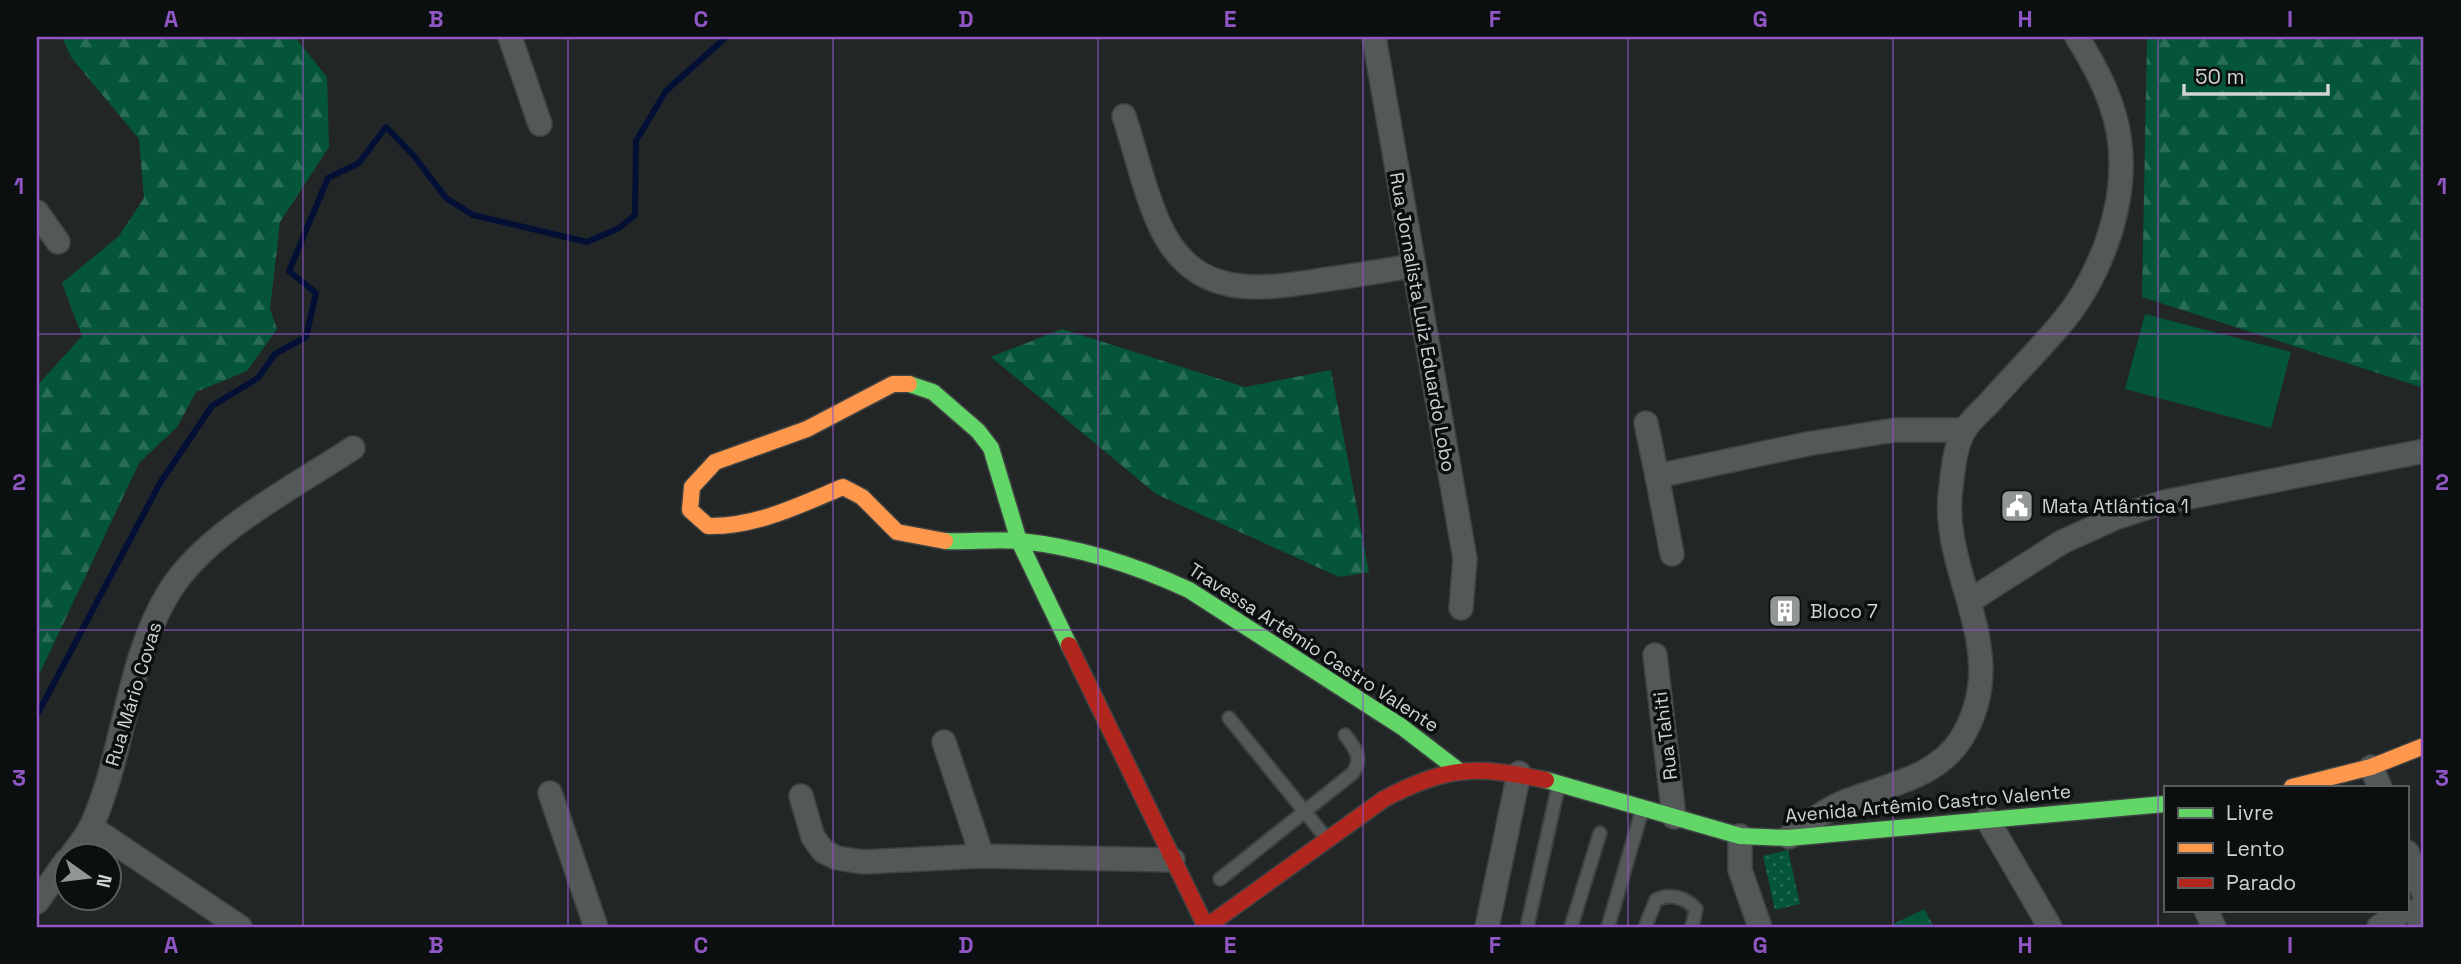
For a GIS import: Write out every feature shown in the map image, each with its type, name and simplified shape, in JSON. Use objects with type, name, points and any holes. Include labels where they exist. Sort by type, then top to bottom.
[{"type":"street","points":[[510,37],[540,124]]},
{"type":"street","name":"Rua Jornalista Luiz Eduardo Lobo","points":[[1374,37],[1465,559],[1461,608]]},
{"type":"street","points":[[1788,838],[1847,801],[1895,786],[1930,768],[1960,740],[1977,701],[1982,677],[1982,652],[1952,530],[1949,496],[1955,456],[1964,430],[2062,324],[2086,290],[2114,219],[2120,144],[2110,101],[2093,62],[2077,37]]},
{"type":"street","points":[[1124,116],[1162,230],[1178,255],[1199,273],[1219,283],[1263,290],[1412,266]]},
{"type":"street","points":[[37,212],[58,242]]},
{"type":"street","name":"Travessa Artêmio Castro Valente","points":[[1206,927],[1019,541],[990,447],[978,431],[933,392],[915,384],[893,384],[807,429],[715,462],[700,475],[689,497],[691,510],[699,520],[716,527],[772,514],[843,486],[866,496],[885,525],[906,536],[934,541],[1019,541],[1129,564],[1189,590],[1402,727],[1458,769]]},
{"type":"street","points":[[1646,423],[1672,554]]},
{"type":"street","points":[[1657,475],[1807,444],[1895,430],[1964,430]]},
{"type":"street","name":"Rua Mário Covas","points":[[81,842],[91,827],[147,642],[170,591],[196,559],[224,535],[353,448]]},
{"type":"street","points":[[1971,600],[2062,542],[2115,518],[2164,502],[2424,451]]},
{"type":"street","name":"Rua Tahiti","points":[[1655,655],[1674,817]]},
{"type":"street","points":[[944,742],[982,856]]},
{"type":"street","points":[[2300,786],[2376,777],[2424,746]]},
{"type":"street","name":"Avenida Artêmio Castro Valente","points":[[1206,927],[1236,918],[1328,839],[1400,789],[1458,769],[1491,769],[1559,782],[1740,836],[1788,838],[1902,830],[1987,819],[2164,804]]},
{"type":"street","points":[[1487,927],[1519,773]]},
{"type":"street","points":[[550,793],[596,927]]},
{"type":"street","points":[[801,796],[813,837],[823,851],[836,858],[863,862],[982,856],[1173,860]]},
{"type":"street","points":[[1987,819],[2050,927]]},
{"type":"street","points":[[91,827],[240,927]]},
{"type":"street","points":[[1740,836],[1742,879],[1760,927]]},
{"type":"street","points":[[2408,855],[2424,898],[2419,927]]},
{"type":"street","points":[[37,902],[52,881]]},
{"type":"street","points":[[2408,908],[2424,898]]},
{"type":"street","points":[[2379,927],[2402,912]]},
{"type":"lane","points":[[1229,718],[1328,839]]},
{"type":"lane","points":[[1220,879],[1353,773],[1358,765],[1358,751],[1345,735]]},
{"type":"lane","points":[[1527,927],[1559,782]]},
{"type":"lane","points":[[1608,927],[1643,806]]},
{"type":"lane","points":[[1571,927],[1600,833]]},
{"type":"lane","points":[[1645,927],[1656,900],[1667,895],[1688,901],[1696,909],[1692,927]]},
{"type":"green space","points":[[62,37],[295,37],[327,77],[329,147],[280,222],[270,309],[277,329],[247,371],[196,392],[177,427],[139,463],[37,679],[37,386],[82,336],[62,283],[119,236],[144,198],[139,139],[71,57]]},
{"type":"green space","points":[[2147,37],[2420,37],[2424,69],[2424,388],[2142,297]]},
{"type":"green space","points":[[2145,314],[2291,352],[2271,428],[2125,389]]},
{"type":"green space","points":[[1062,329],[1245,387],[1331,370],[1369,572],[1339,577],[1156,494],[991,357]]},
{"type":"green space","points":[[1788,850],[1800,904],[1775,910],[1763,856]]},
{"type":"green space","points":[[1924,909],[1934,927],[1887,927]]},
{"type":"waterway","points":[[37,715],[160,483],[212,406],[258,378],[275,354],[306,337],[316,293],[289,271],[328,178],[359,163],[386,127],[414,156],[446,198],[473,215],[587,242],[619,228],[635,215],[636,141],[666,91],[726,37]]},
{"type":"traffic: fast","points":[[909,384],[933,392],[978,431],[991,448],[1019,541],[1069,645]]},
{"type":"traffic: fast","points":[[945,541],[1011,540],[1064,548],[1127,565],[1189,590],[1402,727],[1458,770]]},
{"type":"traffic: fast","points":[[1546,780],[1740,836],[1788,838],[2164,804]]},
{"type":"traffic: slow","points":[[909,384],[893,384],[807,429],[715,462],[692,487],[690,510],[708,526],[743,523],[794,508],[843,487],[862,497],[897,532],[945,541]]},
{"type":"traffic: slow","points":[[2296,786],[2371,767],[2424,746]]},
{"type":"traffic: jam","points":[[1069,645],[1206,927]]},
{"type":"traffic: jam","points":[[1206,927],[1384,799],[1407,788],[1445,774],[1463,772],[1501,772],[1546,780]]},
{"type":"place","name":"Mata Atlântica 1","points":[[2017,506]]},
{"type":"place","name":"Bloco 7","points":[[1785,611]]}]
